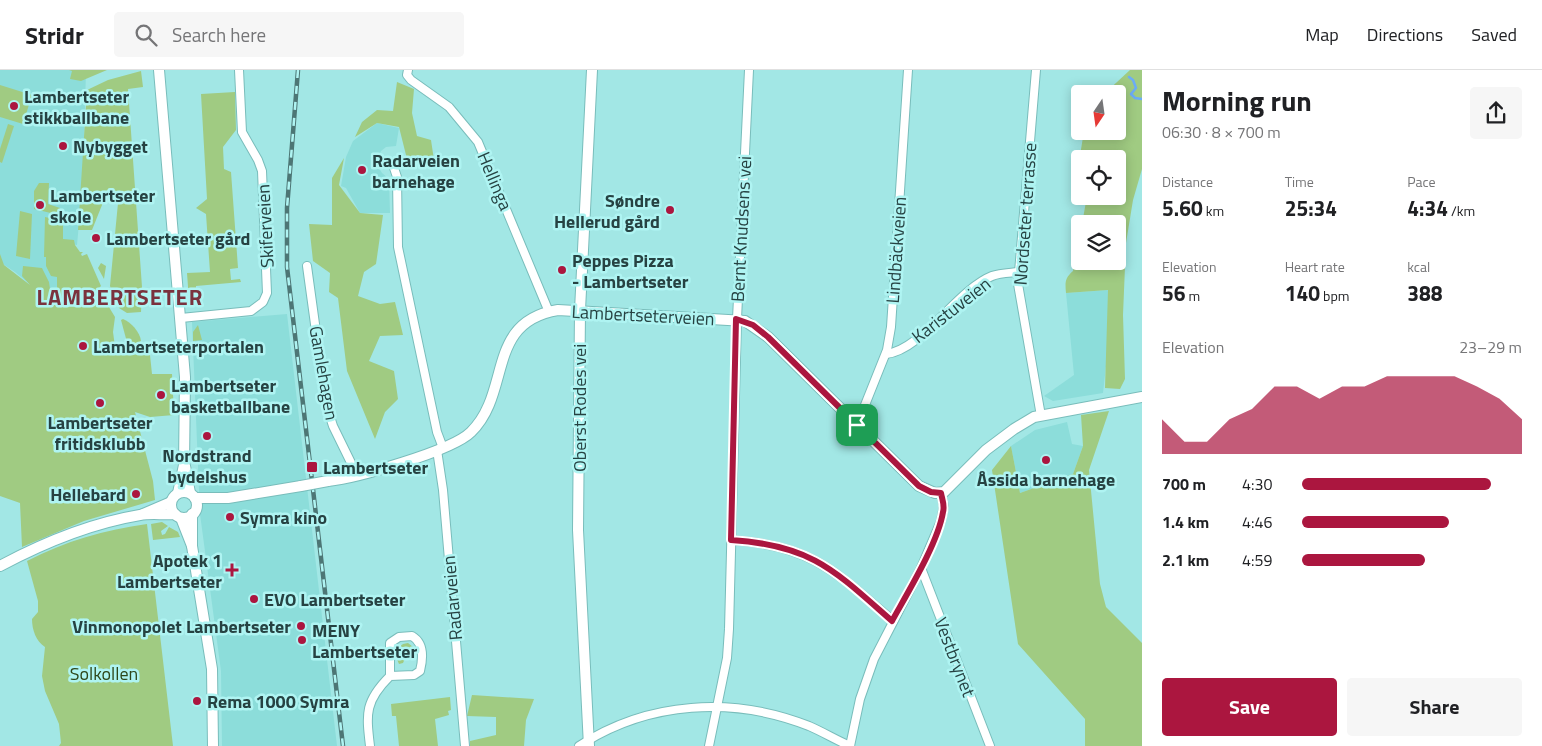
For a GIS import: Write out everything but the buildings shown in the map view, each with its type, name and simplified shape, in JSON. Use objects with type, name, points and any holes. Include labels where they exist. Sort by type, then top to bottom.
[{"type":"main road","points":[[0,566],[71,534],[142,514],[171,502],[178,493],[184,465],[186,378],[158,70]]},
{"type":"main road","name":"Oberst Rodes vei","points":[[589,743],[579,560],[580,310],[592,70]]},
{"type":"main road","name":"Lambertseterveien","points":[[178,493],[193,503],[328,481],[357,475],[465,438],[480,422],[487,410],[507,347],[516,332],[530,319],[549,312],[580,310],[745,321],[764,333],[919,486],[931,492],[941,493]]},
{"type":"main road","points":[[941,493],[952,485],[1001,438],[1018,426],[1041,416],[1142,397]]},
{"type":"main road","points":[[184,465],[193,503],[192,546],[212,669],[213,746]]},
{"type":"main road","points":[[171,502],[192,546]]},
{"type":"main road","points":[[142,514],[178,516],[193,503]]},
{"type":"street","name":"Skiferveien","points":[[181,318],[251,311],[263,302],[266,293],[262,171],[242,132],[239,70]]},
{"type":"street","name":"Bernt Knudsens vei","points":[[709,746],[728,658],[736,319],[749,70]]},
{"type":"street","name":"Lindbäckveien","points":[[857,425],[886,354],[891,327],[908,70]]},
{"type":"street","name":"Nordseter terrasse","points":[[1036,70],[1018,272],[1019,299],[1041,416]]},
{"type":"street","name":"Hellinga","points":[[407,73],[422,89],[449,107],[478,142],[549,312]]},
{"type":"street","name":"Radarveien","points":[[392,162],[397,177],[398,247],[440,448],[465,746]]},
{"type":"street","name":"Gamlehagen","points":[[308,266],[326,404],[332,426],[357,475]]},
{"type":"street","name":"Karistuveien","points":[[886,354],[896,352],[916,338],[985,279],[1001,274],[1018,272]]},
{"type":"street","points":[[579,746],[589,743],[632,720],[652,714],[686,708],[718,706],[759,712],[789,720],[815,729],[850,746],[867,677],[941,521],[944,506],[941,493]]},
{"type":"street","points":[[731,540],[768,544],[807,555],[837,573],[892,621]]},
{"type":"street","name":"Vestbrynet","points":[[920,568],[990,746]]},
{"type":"street","name":"Radarveien","points":[[412,636],[420,642],[422,663],[420,671],[414,674],[390,676],[390,643],[399,637],[412,636]]},
{"type":"street","points":[[370,746],[368,706],[380,686],[390,676]]},
{"type":"shaded area","name":"Lambertseter skole","points":[[0,70],[86,70],[83,180],[77,245],[57,242],[58,300],[42,294],[0,262]]},
{"type":"shaded area","name":"Radarveien barnehage","points":[[377,123],[399,128],[396,146],[386,147],[381,151],[376,163],[382,173],[389,179],[390,213],[360,213],[346,188],[341,186],[346,157],[353,141]]},
{"type":"shaded area","points":[[1108,290],[1108,348],[1103,393],[1053,401],[1044,396],[1074,375],[1066,293]]},
{"type":"shaded area","points":[[287,314],[337,746],[222,746],[221,671],[200,514],[192,322]]},
{"type":"shaded area","name":"Åssida barnehage","points":[[1067,422],[1072,444],[1083,446],[1073,474],[1020,493],[1011,446],[1035,430]]},
{"type":"green space","points":[[69,70],[107,70],[81,81],[70,79],[72,71]]},
{"type":"green space","points":[[1130,70],[1142,70],[1142,169],[1133,200],[1126,243],[1126,215],[1084,215],[1085,205],[1126,205],[1126,150],[1081,150],[1083,140],[1126,140],[1126,85],[1114,85]]},
{"type":"green space","points":[[141,71],[143,87],[128,89],[142,287],[141,312],[127,313],[119,308],[110,286],[118,203],[104,200],[92,230],[78,230],[87,90],[108,80]]},
{"type":"green space","points":[[397,82],[414,89],[412,113],[417,136],[431,140],[434,160],[407,159],[399,127],[377,123],[355,137],[362,122],[377,110],[393,111]]},
{"type":"green space","name":"Lambertseter stikkballbane","points":[[0,85],[32,95],[23,124],[0,117]]},
{"type":"green space","points":[[235,92],[236,130],[223,147],[224,169],[231,172],[238,268],[230,269],[231,280],[240,279],[241,282],[196,286],[196,301],[189,300],[187,273],[210,272],[206,214],[196,208],[207,199],[201,94]]},
{"type":"green space","points":[[8,124],[14,126],[2,163],[0,162],[0,149]]},
{"type":"green space","points":[[344,158],[339,185],[360,213],[383,215],[376,264],[364,272],[358,296],[380,304],[395,302],[403,335],[380,336],[369,361],[394,371],[398,399],[385,412],[375,439],[347,371],[338,298],[329,292],[330,273],[313,261],[309,224],[332,225],[332,178]]},
{"type":"green space","points":[[39,183],[49,183],[48,204],[60,208],[59,215],[34,209],[34,191]]},
{"type":"green space","points":[[20,211],[32,214],[30,259],[16,256]]},
{"type":"green space","points":[[45,217],[63,221],[63,239],[74,240],[80,252],[83,252],[82,256],[87,254],[101,286],[98,289],[115,317],[113,332],[116,354],[150,355],[152,374],[172,374],[174,415],[150,417],[135,412],[153,481],[155,500],[84,521],[22,547],[20,503],[0,496],[0,254],[4,265],[30,285],[22,276],[23,266],[42,268],[49,282],[51,296],[48,297],[57,300],[57,277],[51,276],[46,266],[46,257],[44,257]]},
{"type":"green space","points":[[101,263],[106,266],[104,279],[98,268]]},
{"type":"green space","points":[[1125,270],[1123,315],[1125,379],[1120,389],[1105,388],[1108,290],[1066,293],[1066,280],[1073,271]]},
{"type":"green space","points":[[121,320],[129,322],[139,334],[141,341],[134,347],[128,346]]},
{"type":"green space","points":[[198,325],[202,340],[193,341],[193,332]]},
{"type":"green space","points":[[1109,411],[1089,470],[1100,584],[1106,607],[1142,643],[1142,746],[1085,746],[1085,719],[1018,644],[992,470],[1011,446],[1020,493],[1073,474],[1083,446],[1081,415]]},
{"type":"green space","points":[[162,522],[168,526],[161,531],[162,535],[165,534],[169,527],[178,532],[180,537],[153,540],[151,524]]},
{"type":"green space","name":"Solkollen","points":[[147,524],[173,746],[59,746],[61,743],[59,724],[45,691],[42,676],[45,647],[35,635],[33,627],[32,619],[38,612],[38,601],[27,561],[86,537]]},
{"type":"green space","points":[[408,643],[413,647],[414,654],[412,656],[407,654],[403,663],[399,664],[396,657],[398,648]]},
{"type":"green space","points":[[472,695],[534,699],[526,720],[524,746],[470,746],[470,741],[496,735],[496,717],[467,716]]},
{"type":"green space","points":[[450,697],[451,710],[448,711],[449,715],[435,719],[438,746],[399,746],[396,716],[392,716],[391,704]]},
{"type":"waterway","points":[[1129,77],[1133,80],[1136,88],[1131,94],[1135,98],[1142,99]]},
{"type":"railway","points":[[298,70],[287,208],[287,267],[343,746]]},
{"type":"place","name":"Lambertseter stikkballbane","points":[[14,106]]},
{"type":"place","name":"Nybygget","points":[[63,146]]},
{"type":"place","name":"Radarveien barnehage","points":[[362,170]]},
{"type":"place","name":"Lambertseter skole","points":[[40,205]]},
{"type":"place","name":"Søndre Hellerud gård","points":[[670,210]]},
{"type":"place","name":"Lambertseter gård","points":[[96,238]]},
{"type":"place","name":"Peppes Pizza - Lambertseter","points":[[562,270]]},
{"type":"place","name":"Lambertseterportalen","points":[[83,346]]},
{"type":"place","name":"Lambertseter basketballbane","points":[[161,395]]},
{"type":"place","name":"Lambertseter fritidsklubb","points":[[100,403]]},
{"type":"place","name":"Nordstrand bydelshus","points":[[207,436]]},
{"type":"place","name":"Åssida barnehage","points":[[1046,460]]},
{"type":"place","name":"Lambertseter","points":[[312,467]]},
{"type":"place","name":"Hellebard","points":[[136,494]]},
{"type":"place","name":"Symra kino","points":[[230,517]]},
{"type":"place","name":"Apotek 1 Lambertseter","points":[[232,570]]},
{"type":"place","name":"EVO Lambertseter","points":[[254,599]]},
{"type":"place","name":"Vinmonopolet Lambertseter","points":[[301,626]]},
{"type":"place","name":"MENY Lambertseter","points":[[302,640]]},
{"type":"place","name":"Rema 1000 Symra","points":[[197,701]]},
{"type":"district","name":"LAMBERTSETER","points":[[120,297]]},
{"type":"route","points":[[736,319],[745,321],[764,333],[857,425],[919,486],[926,491],[941,493],[944,506],[935,537],[892,621],[837,573],[807,555],[768,544],[731,540],[736,319]]}]
